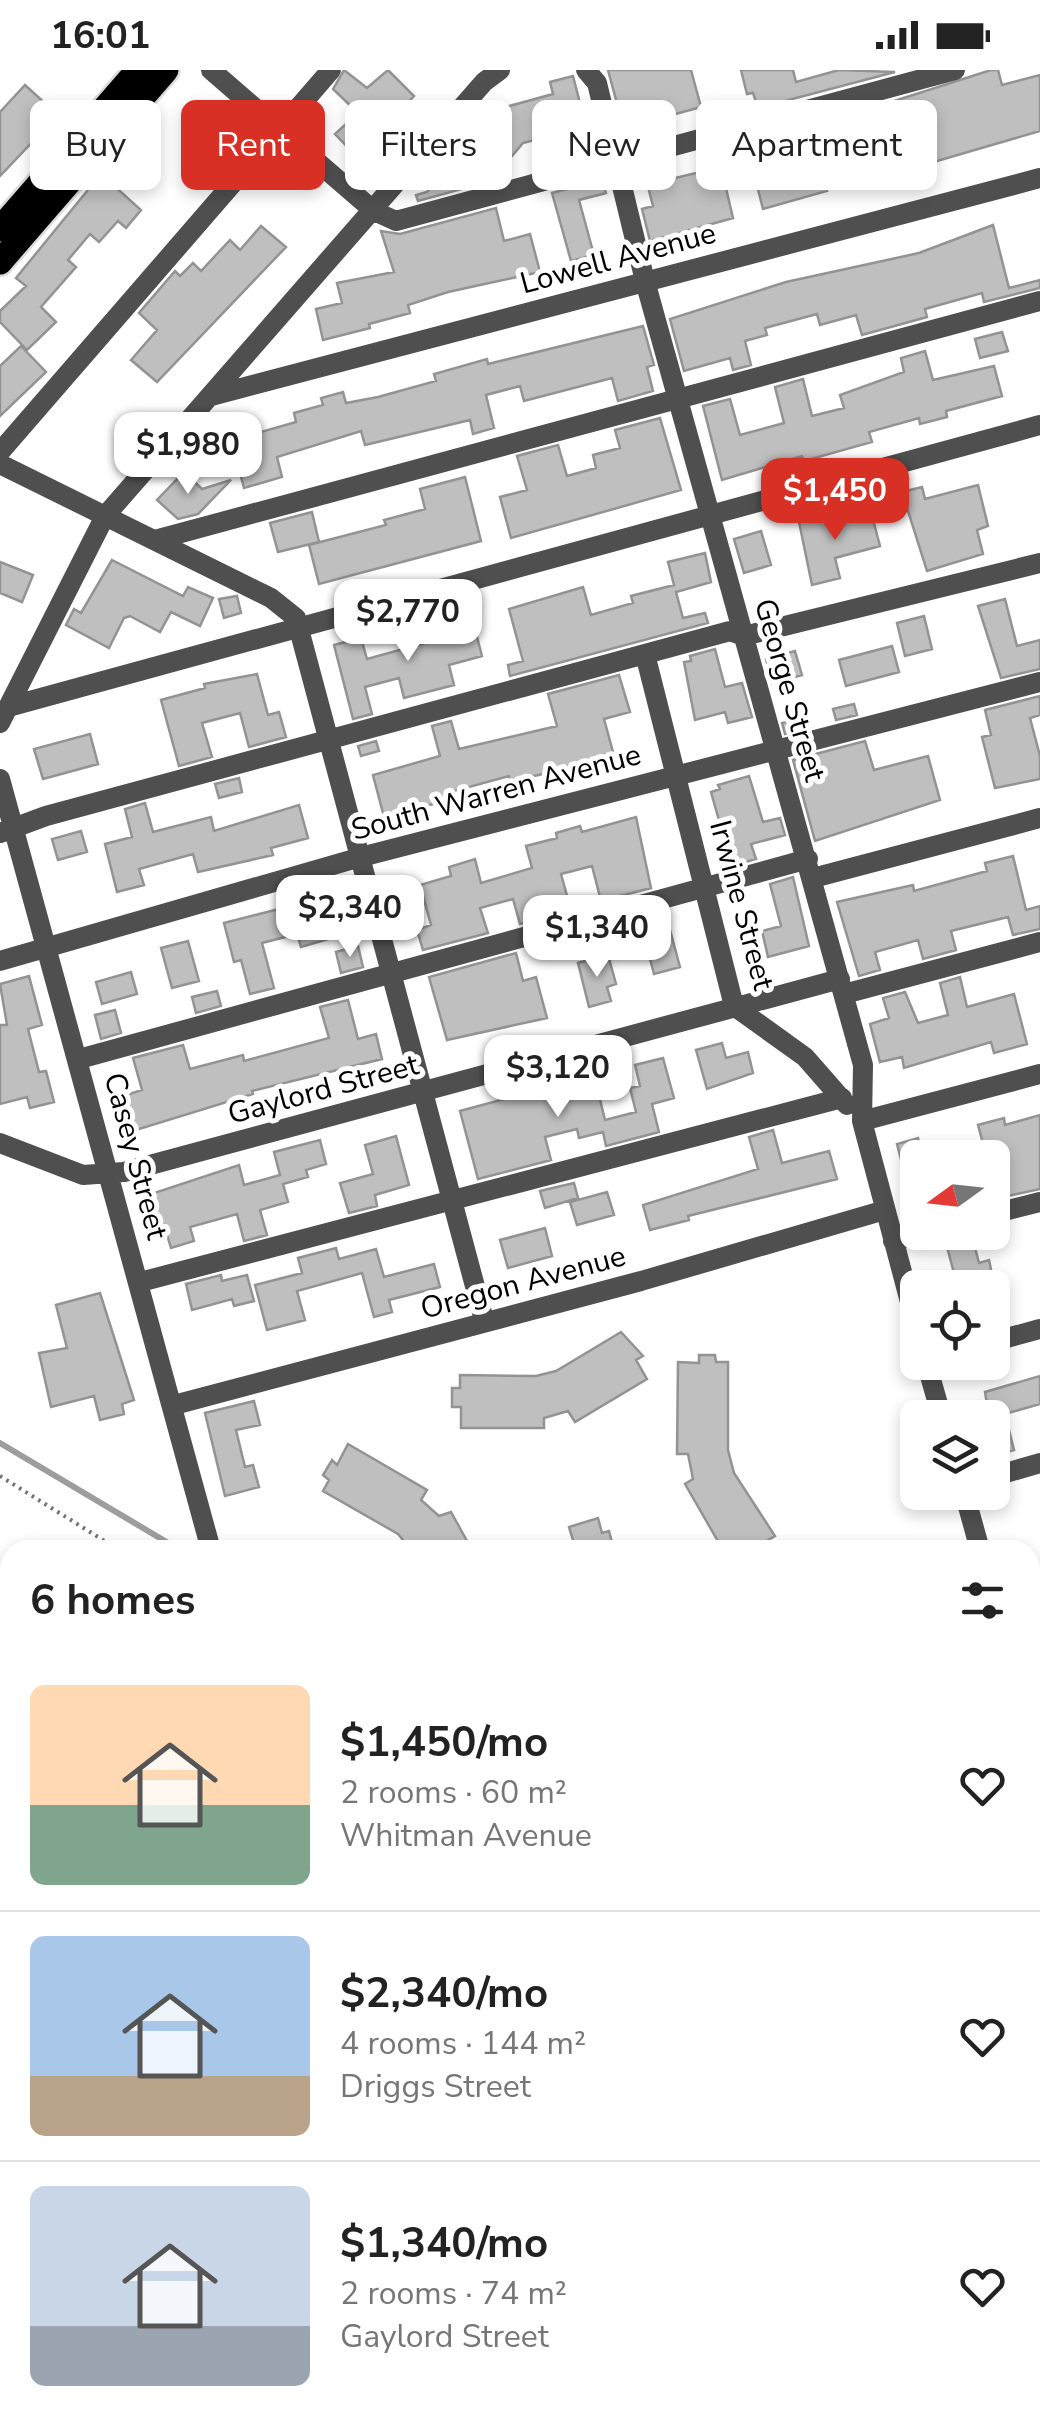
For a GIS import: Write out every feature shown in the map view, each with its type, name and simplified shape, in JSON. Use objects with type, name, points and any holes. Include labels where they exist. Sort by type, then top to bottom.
[{"type":"main road","points":[[0,229],[138,70]]},
{"type":"main road","points":[[0,262],[166,70]]},
{"type":"street","points":[[211,70],[245,100]]},
{"type":"street","points":[[305,100],[331,70]]},
{"type":"street","points":[[4,715],[105,516],[484,82],[500,70]]},
{"type":"street","name":"George Street","points":[[586,70],[597,82],[601,100]]},
{"type":"street","points":[[676,146],[955,70]]},
{"type":"street","points":[[325,169],[374,211],[396,221],[532,185]]},
{"type":"street","name":"Lowell Avenue","points":[[211,396],[1040,178]]},
{"type":"street","points":[[0,452],[227,190]]},
{"type":"street","name":"George Street","points":[[623,190],[676,398],[811,868],[863,1065],[862,1121],[901,1270]]},
{"type":"street","points":[[154,540],[1040,301]]},
{"type":"street","points":[[4,715],[300,628],[1040,425]]},
{"type":"street","points":[[0,464],[271,598],[286,608],[300,628],[484,1320]]},
{"type":"street","points":[[7,831],[46,816],[730,631],[744,636],[1040,564]]},
{"type":"street","name":"Irwine Street","points":[[645,654],[734,1006],[805,1057],[862,1121]]},
{"type":"street","name":"South Warren Avenue","points":[[0,960],[361,857],[1040,682]]},
{"type":"street","name":"Casey Street","points":[[0,779],[7,831],[48,948],[208,1540]]},
{"type":"street","points":[[78,1059],[705,888],[1040,818]]},
{"type":"street","name":"Gaylord Street","points":[[110,1175],[734,1006],[842,987],[1040,942]]},
{"type":"street","points":[[862,1121],[1040,1074]]},
{"type":"street","points":[[140,1282],[842,1098]]},
{"type":"street","points":[[0,1143],[70,1172],[110,1175]]},
{"type":"street","points":[[1010,1210],[1040,1202]]},
{"type":"street","name":"Oregon Avenue","points":[[174,1404],[387,1351],[484,1320],[642,1282],[884,1210]]},
{"type":"street","points":[[893,1241],[900,1239]]},
{"type":"street","points":[[1010,1338],[1040,1330]]},
{"type":"street","points":[[1010,1472],[1040,1464]]},
{"type":"street","points":[[969,1510],[977,1540]]},
{"type":"path","points":[[0,1476],[103,1540]]},
{"type":"building","points":[[344,70],[367,88],[388,70],[414,96],[410,100],[345,101],[333,89]]},
{"type":"building","points":[[608,70],[691,70],[699,100],[696,108],[676,114],[676,100],[616,100]]},
{"type":"building","points":[[741,70],[793,70],[796,82],[839,70],[895,72],[788,100],[755,100],[753,93],[747,94]]},
{"type":"building","points":[[991,70],[998,70],[1002,85],[1040,75],[1040,131],[937,161],[937,100],[897,100]]},
{"type":"building","points":[[573,76],[579,100],[532,100],[532,141],[523,143],[512,156],[512,105],[553,94],[550,82]]},
{"type":"building","points":[[25,85],[42,100],[30,100],[30,144],[0,176],[0,112]]},
{"type":"building","points":[[345,125],[345,144],[335,134]]},
{"type":"building","points":[[696,173],[696,190],[726,190],[733,218],[650,241],[642,209],[653,206],[649,190],[676,190],[676,178]]},
{"type":"building","points":[[88,190],[119,190],[141,210],[126,228],[118,221],[99,242],[90,234],[68,260],[76,267],[41,307],[56,322],[27,350],[0,322],[0,311],[26,286],[16,278]]},
{"type":"building","points":[[458,190],[418,201],[416,195]]},
{"type":"building","points":[[605,190],[606,193],[579,200],[594,255],[571,261],[552,193]]},
{"type":"building","points":[[758,190],[827,190],[827,191],[763,209]]},
{"type":"building","points":[[496,208],[504,241],[530,234],[540,272],[448,292],[408,305],[410,313],[323,340],[316,309],[342,303],[337,283],[394,272],[381,231],[400,234]]},
{"type":"building","points":[[993,225],[1009,288],[1040,280],[1040,288],[984,302],[982,293],[925,309],[927,317],[862,335],[856,315],[820,325],[817,314],[765,328],[767,335],[745,341],[751,365],[733,370],[730,358],[684,371],[670,319],[786,282],[919,253]]},
{"type":"building","points":[[261,226],[286,247],[157,382],[131,360],[157,330],[139,313],[175,271],[180,276],[193,263],[201,271],[230,240],[240,250]]},
{"type":"building","points":[[643,326],[654,365],[647,367],[653,391],[618,401],[612,378],[524,401],[520,386],[486,395],[494,428],[473,434],[470,420],[365,445],[361,431],[277,457],[282,477],[244,488],[233,447],[248,443],[247,436],[296,422],[294,413],[323,405],[321,398],[343,392],[346,403],[378,397],[436,381],[434,374],[487,359],[488,364]]},
{"type":"building","points":[[1002,332],[1008,351],[980,358],[975,339]]},
{"type":"building","points":[[21,346],[46,372],[0,416],[0,366]]},
{"type":"building","points":[[925,351],[933,380],[994,366],[1002,396],[946,411],[947,417],[920,424],[919,418],[869,432],[872,442],[804,461],[802,456],[722,480],[703,406],[730,399],[740,435],[784,423],[775,387],[803,379],[812,416],[844,408],[840,395],[904,372],[901,358]]},
{"type":"building","points":[[660,418],[681,490],[511,538],[500,497],[527,490],[517,456],[558,445],[567,476],[596,468],[593,455],[620,448],[615,430]]},
{"type":"building","points":[[184,472],[202,489],[231,480],[198,514],[178,519],[157,500]]},
{"type":"building","points":[[465,477],[481,541],[319,584],[309,545],[386,525],[384,520],[425,509],[420,489]]},
{"type":"building","points":[[978,485],[988,526],[977,530],[983,554],[927,571],[902,492],[922,487],[925,499]]},
{"type":"building","points":[[312,512],[319,542],[278,552],[270,523]]},
{"type":"building","points":[[871,512],[880,546],[835,558],[840,578],[812,585],[799,522],[824,515],[826,524]]},
{"type":"building","points":[[761,531],[771,565],[744,573],[734,539]]},
{"type":"building","points":[[705,553],[711,582],[676,592],[683,618],[705,613],[708,623],[510,676],[508,665],[523,661],[509,609],[583,587],[591,615],[633,603],[631,596],[674,585],[668,562]]},
{"type":"building","points":[[112,560],[183,596],[188,587],[213,598],[200,626],[171,612],[160,632],[130,616],[124,618],[109,648],[66,625],[74,609],[81,613]]},
{"type":"building","points":[[0,562],[33,575],[22,602],[0,593]]},
{"type":"building","points":[[237,596],[241,613],[224,618],[219,599]]},
{"type":"building","points":[[1005,599],[1017,646],[1040,640],[1040,669],[1001,678],[978,606]]},
{"type":"building","points":[[470,610],[482,656],[449,665],[454,685],[404,698],[399,678],[365,687],[372,714],[353,719],[334,645],[361,638],[367,659],[447,637],[442,617]]},
{"type":"building","points":[[924,616],[932,649],[905,656],[897,623]]},
{"type":"building","points":[[892,646],[899,672],[846,686],[839,660]]},
{"type":"building","points":[[715,649],[725,687],[742,683],[752,717],[728,723],[725,712],[695,720],[684,662],[691,661],[690,656]]},
{"type":"building","points":[[795,651],[802,675],[772,683],[766,659]]},
{"type":"building","points":[[257,674],[268,715],[279,712],[286,737],[249,747],[240,713],[202,723],[212,757],[179,766],[161,700],[205,688],[204,684]]},
{"type":"building","points":[[619,675],[630,712],[604,719],[613,752],[553,772],[510,781],[509,776],[454,791],[456,798],[384,817],[373,775],[440,756],[432,726],[451,721],[459,749],[557,726],[548,694]]},
{"type":"building","points":[[1040,696],[1040,715],[1030,718],[1040,756],[1040,779],[995,788],[982,737],[991,735],[985,710]]},
{"type":"building","points":[[854,704],[857,715],[836,720],[833,709]]},
{"type":"building","points":[[800,718],[803,729],[785,734],[782,723]]},
{"type":"building","points":[[90,734],[98,764],[43,779],[34,749]]},
{"type":"building","points":[[376,741],[379,751],[361,756],[358,746]]},
{"type":"building","points":[[865,741],[874,770],[928,756],[940,800],[815,841],[793,760]]},
{"type":"building","points":[[749,776],[763,822],[780,818],[785,835],[751,844],[756,859],[732,866],[711,792],[720,789],[718,785]]},
{"type":"building","points":[[239,778],[242,792],[219,798],[215,784]]},
{"type":"building","points":[[145,803],[153,832],[211,817],[214,831],[299,805],[308,838],[271,848],[273,855],[198,872],[193,854],[139,869],[144,885],[117,892],[105,844],[132,837],[125,809]]},
{"type":"building","points":[[636,817],[651,888],[601,901],[592,866],[561,874],[571,910],[520,924],[513,899],[480,908],[488,933],[423,950],[417,930],[431,925],[420,885],[451,876],[449,867],[475,859],[481,883],[532,868],[526,846],[557,838],[556,833],[580,826],[582,832]]},
{"type":"building","points":[[81,831],[87,852],[58,860],[52,839]]},
{"type":"building","points":[[1013,856],[1026,910],[1040,906],[1040,929],[1013,935],[1008,917],[951,931],[956,950],[923,959],[918,940],[875,952],[880,970],[859,976],[837,902],[913,885],[914,891],[987,871],[985,863]]},
{"type":"building","points":[[793,877],[809,946],[768,957],[762,931],[781,926],[770,884]]},
{"type":"building","points":[[318,899],[329,939],[301,947],[297,934],[262,943],[274,988],[250,994],[241,960],[234,962],[224,923]]},
{"type":"building","points":[[642,919],[645,932],[597,945],[593,932]]},
{"type":"building","points":[[670,930],[680,967],[654,974],[644,936]]},
{"type":"building","points":[[188,941],[199,981],[172,988],[161,948]]},
{"type":"building","points":[[358,946],[363,967],[341,973],[336,952]]},
{"type":"building","points":[[516,953],[523,981],[536,977],[547,1018],[447,1040],[429,977]]},
{"type":"building","points":[[608,955],[616,984],[607,987],[611,1001],[589,1007],[578,963]]},
{"type":"building","points":[[131,972],[137,994],[102,1004],[96,982]]},
{"type":"building","points":[[29,976],[42,1025],[28,1029],[39,1072],[46,1071],[54,1102],[30,1108],[27,1097],[0,1104],[0,1025],[7,1025],[0,984]]},
{"type":"building","points":[[960,977],[967,1007],[1014,994],[1027,1044],[994,1053],[991,1042],[904,1068],[902,1057],[880,1062],[870,1024],[889,1018],[883,998],[905,992],[918,1023],[948,1015],[940,983]]},
{"type":"building","points":[[217,991],[221,1006],[196,1013],[192,997]]},
{"type":"building","points":[[348,1000],[358,1039],[376,1034],[382,1059],[252,1091],[253,1094],[136,1130],[126,1095],[142,1090],[133,1058],[183,1045],[190,1069],[243,1055],[244,1061],[329,1038],[320,1007]]},
{"type":"building","points":[[115,1010],[121,1033],[101,1039],[95,1015]]},
{"type":"building","points":[[722,1043],[726,1058],[748,1052],[753,1073],[707,1089],[696,1050]]},
{"type":"building","points":[[663,1058],[674,1098],[652,1104],[659,1132],[606,1146],[603,1132],[579,1138],[577,1129],[545,1137],[551,1160],[478,1179],[460,1111],[594,1075],[605,1120],[636,1112],[630,1088],[640,1086],[635,1065]]},
{"type":"building","points":[[1040,1115],[1040,1189],[1010,1196],[1010,1140],[982,1140],[978,1125],[1004,1118],[1005,1125]]},
{"type":"building","points":[[773,1130],[782,1163],[829,1151],[837,1179],[688,1216],[689,1220],[650,1230],[643,1205],[758,1169],[749,1137]]},
{"type":"building","points":[[396,1136],[409,1185],[375,1195],[377,1206],[349,1213],[340,1183],[373,1174],[365,1145]]},
{"type":"building","points":[[320,1140],[326,1164],[306,1170],[308,1177],[283,1184],[288,1202],[260,1210],[267,1235],[244,1241],[237,1214],[190,1227],[194,1241],[171,1248],[164,1225],[157,1227],[148,1195],[239,1165],[244,1185],[280,1175],[274,1152]]},
{"type":"building","points":[[574,1183],[578,1198],[545,1208],[540,1191]]},
{"type":"building","points":[[607,1192],[614,1215],[577,1225],[570,1202]]},
{"type":"building","points":[[545,1228],[552,1256],[508,1268],[500,1240]]},
{"type":"building","points":[[336,1248],[339,1259],[376,1249],[384,1277],[434,1264],[440,1287],[389,1300],[392,1312],[374,1317],[362,1273],[297,1291],[305,1320],[267,1330],[255,1285],[302,1273],[298,1258]]},
{"type":"building","points":[[948,1250],[976,1250],[979,1263],[989,1260],[991,1270],[953,1270]]},
{"type":"building","points":[[221,1275],[222,1281],[247,1275],[254,1301],[234,1306],[232,1299],[192,1310],[186,1284]]},
{"type":"building","points":[[100,1293],[134,1400],[122,1404],[124,1414],[100,1420],[94,1396],[51,1407],[39,1353],[67,1348],[56,1305]]},
{"type":"building","points":[[621,1332],[643,1356],[636,1360],[647,1379],[575,1422],[568,1411],[544,1418],[544,1428],[461,1428],[461,1407],[452,1407],[452,1388],[460,1388],[460,1375],[536,1376],[556,1371]]},
{"type":"building","points":[[699,1355],[715,1355],[716,1362],[728,1362],[728,1450],[734,1473],[775,1536],[768,1540],[717,1540],[685,1484],[693,1479],[688,1454],[677,1454],[678,1362],[699,1363]]},
{"type":"building","points":[[1040,1376],[1040,1404],[1010,1413],[1010,1400],[986,1400],[985,1392]]},
{"type":"building","points":[[254,1401],[260,1425],[236,1430],[245,1467],[253,1465],[259,1487],[225,1496],[205,1413]]},
{"type":"building","points":[[348,1444],[427,1490],[421,1500],[439,1516],[451,1512],[466,1540],[403,1540],[323,1491],[329,1480],[323,1475],[332,1460],[337,1465]]},
{"type":"building","points":[[598,1518],[602,1533],[609,1531],[611,1540],[573,1540],[569,1527]]},
{"type":"waterway","points":[[0,1443],[163,1540]]}]
